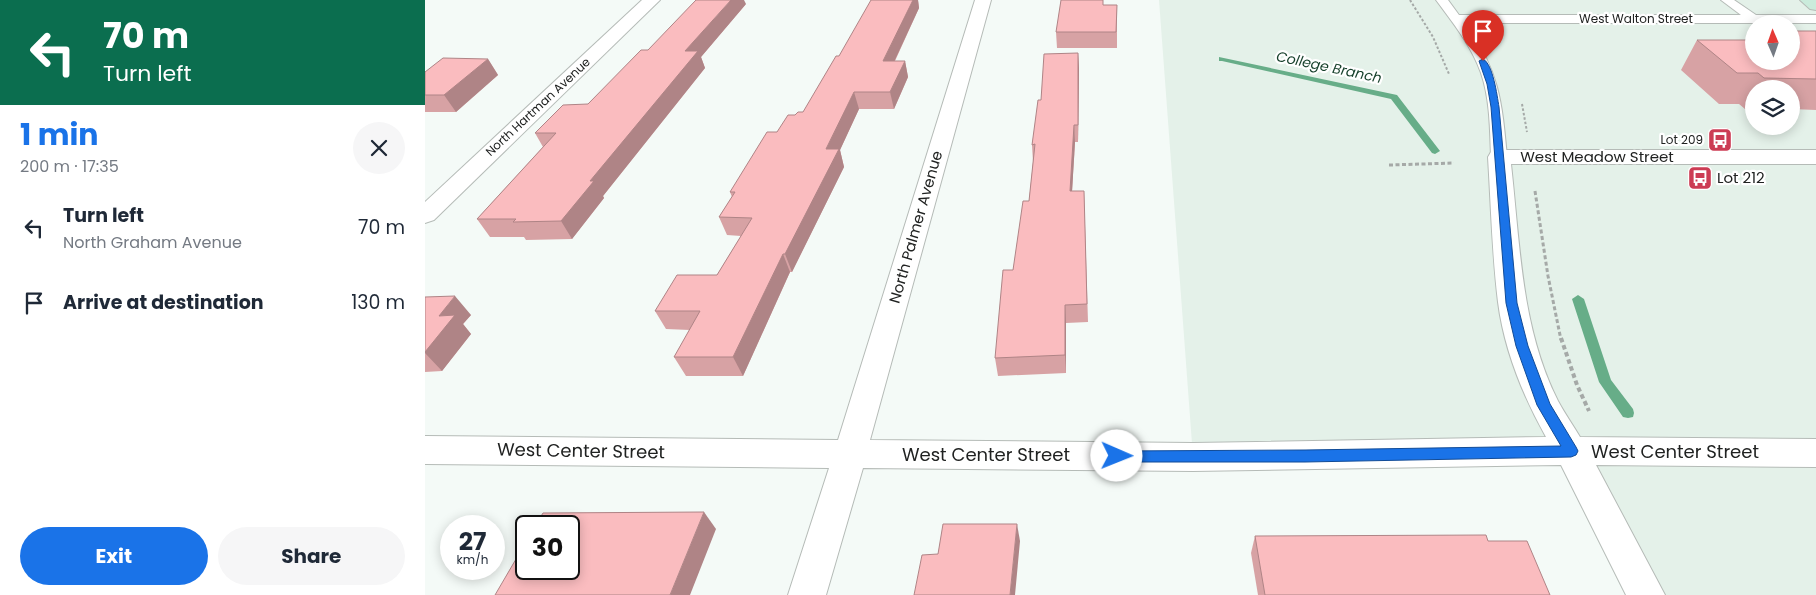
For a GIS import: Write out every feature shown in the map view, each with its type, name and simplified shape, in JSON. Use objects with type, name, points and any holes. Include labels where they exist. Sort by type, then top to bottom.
[{"type":"main road","points":[[1808,0],[1816,5]]},
{"type":"street","name":"North Hartman Avenue","points":[[425,215],[652,0]]},
{"type":"street","name":"North Palmer Avenue","points":[[807,595],[983,0]]},
{"type":"street","name":"West Meadow Street","points":[[1499,157],[1816,157]]},
{"type":"street","points":[[1499,157],[1512,303],[1520,337],[1544,405],[1571,451],[1646,595]]},
{"type":"street","name":"West Center Street","points":[[425,450],[1193,457],[1571,451],[1816,453]]},
{"type":"lane","points":[[1442,0],[1483,61],[1491,84],[1495,107],[1499,157]]},
{"type":"lane","points":[[1727,0],[1748,15]]},
{"type":"lane","name":"West Walton Street","points":[[1456,19],[1745,19]]},
{"type":"lane","name":"West Walton Street","points":[[1800,19],[1816,19]]},
{"type":"path","points":[[1410,0],[1433,37],[1449,74]]},
{"type":"path","points":[[1521,100],[1553,312],[1576,382],[1610,452]]},
{"type":"path","points":[[1389,165],[1454,163]]},
{"type":"shaded area","points":[[1159,0],[1816,0],[1816,595],[1646,595],[1571,451],[1193,457]]},
{"type":"building","points":[[696,0],[731,0],[685,51],[698,51],[590,181],[594,181],[561,221],[513,222],[516,219],[477,219],[556,133],[535,133],[563,105],[588,104],[641,50],[648,50]]},
{"type":"building","points":[[871,0],[913,0],[883,61],[905,61],[890,92],[854,92],[826,149],[839,149],[785,254],[783,254],[733,357],[674,357],[700,311],[655,311],[677,275],[717,275],[752,218],[719,217],[735,192],[730,192],[767,132],[777,132],[788,115],[803,112],[836,56],[839,56]]},
{"type":"building","points":[[1061,0],[1103,0],[1103,5],[1117,5],[1116,32],[1056,32]]},
{"type":"building","points":[[1800,31],[1816,31],[1816,79],[1764,78],[1758,73],[1737,73],[1697,40],[1745,40],[1745,70],[1800,70]]},
{"type":"building","points":[[1078,53],[1078,125],[1074,125],[1070,191],[1084,191],[1087,304],[1065,305],[1065,355],[995,358],[1003,270],[1013,270],[1023,201],[1029,201],[1035,144],[1032,145],[1038,100],[1041,100],[1044,54]]},
{"type":"building","points":[[443,58],[488,59],[444,95],[425,95],[425,72]]},
{"type":"building","points":[[455,296],[439,316],[455,315],[425,352],[425,297]]},
{"type":"building","points":[[704,512],[670,595],[495,595],[515,561],[515,580],[580,580],[580,515],[542,515],[543,513]]},
{"type":"building","points":[[943,524],[1017,524],[1010,595],[914,595],[922,555],[938,554]]},
{"type":"building","points":[[1486,535],[1488,541],[1527,541],[1550,595],[1265,595],[1255,536]]},
{"type":"waterway","name":"College Branch","points":[[1222,59],[1394,97],[1435,151]]},
{"type":"waterway","name":"College Branch","points":[[1578,299],[1605,382],[1628,413]]},
{"type":"place","name":"Lot 209","points":[[1720,140]]},
{"type":"place","name":"Lot 212","points":[[1700,178]]},
{"type":"route","points":[[1117,456],[1305,456],[1571,451],[1544,405],[1522,346],[1512,303],[1495,107],[1491,84],[1483,61]]}]
